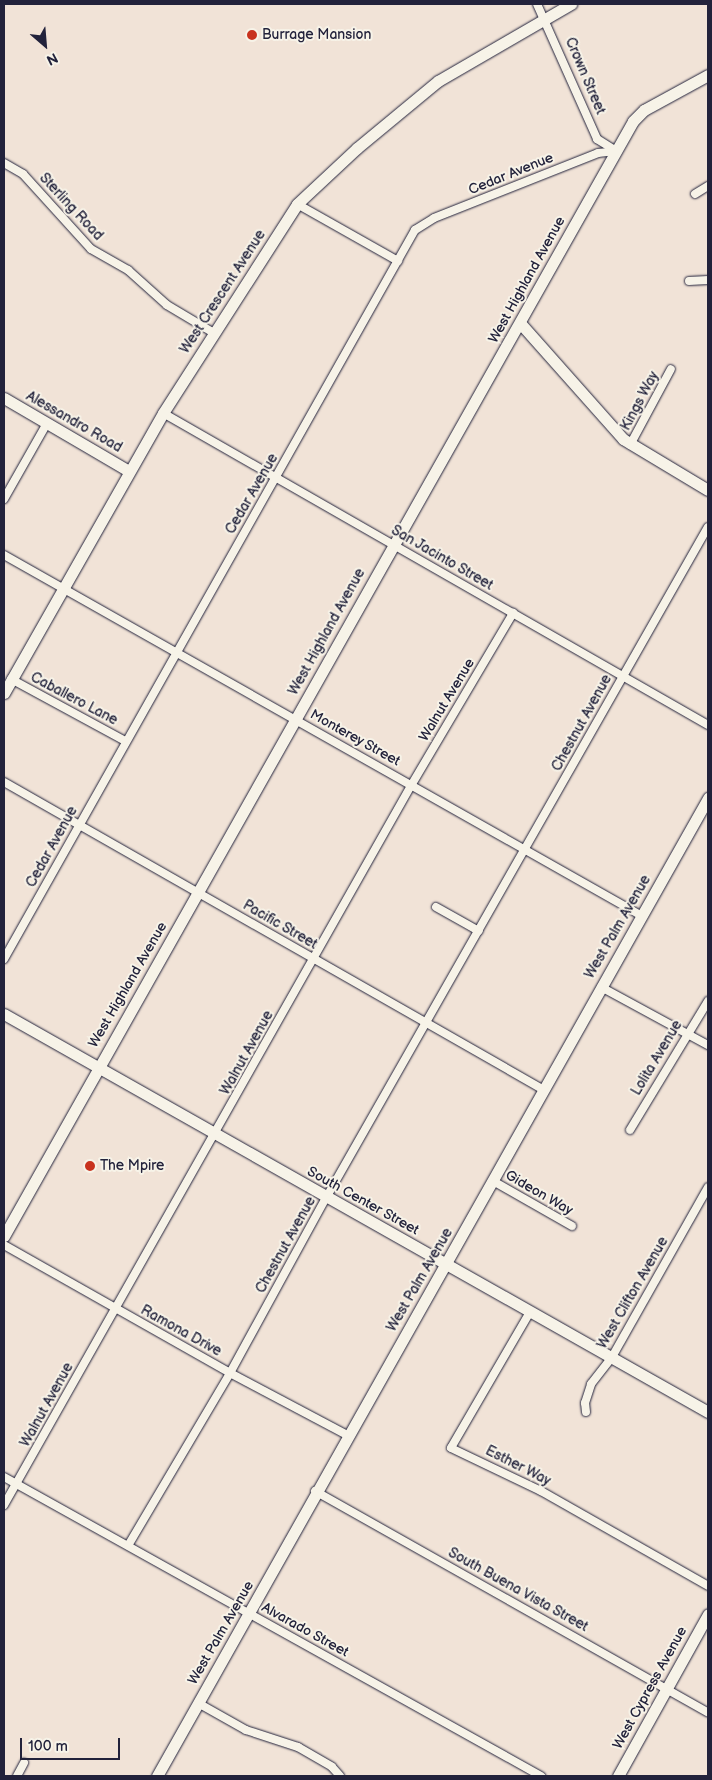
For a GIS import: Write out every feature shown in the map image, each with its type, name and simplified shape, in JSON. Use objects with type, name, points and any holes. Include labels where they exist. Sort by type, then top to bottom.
[{"type":"street","name":"Crown Street","points":[[537,4],[545,17],[598,139],[616,151]]},
{"type":"street","name":"West Crescent Avenue","points":[[4,691],[163,413],[297,204],[357,148],[438,81],[545,17],[571,4]]},
{"type":"street","name":"West Highland Avenue","points":[[4,1236],[394,544],[521,324],[616,151],[638,115],[708,76]]},
{"type":"street","name":"Cedar Avenue","points":[[4,959],[125,741],[276,478],[415,230],[434,218],[598,154],[616,151]]},
{"type":"street","name":"Sterling Road","points":[[4,163],[23,174],[91,249],[128,270],[167,305],[214,334]]},
{"type":"street","points":[[695,194],[708,186]]},
{"type":"street","points":[[297,204],[398,261]]},
{"type":"street","points":[[688,282],[708,280]]},
{"type":"street","points":[[521,324],[609,426],[630,445],[708,490]]},
{"type":"street","name":"Kings Way","points":[[630,445],[671,369]]},
{"type":"street","name":"Alessandro Road","points":[[4,398],[46,425],[129,471]]},
{"type":"street","name":"San Jacinto Street","points":[[163,413],[708,725]]},
{"type":"street","points":[[4,497],[46,425]]},
{"type":"street","name":"Chestnut Avenue","points":[[129,1544],[230,1373],[326,1198],[428,1023],[708,527]]},
{"type":"street","name":"Monterey Street","points":[[4,555],[175,653],[412,784],[642,916]]},
{"type":"street","name":"Walnut Avenue","points":[[4,1504],[17,1485],[114,1308],[216,1135],[412,784],[513,613]]},
{"type":"street","name":"Caballero Lane","points":[[11,679],[125,741]]},
{"type":"street","name":"Pacific Street","points":[[4,782],[544,1090]]},
{"type":"street","name":"West Palm Avenue","points":[[157,1776],[315,1491],[494,1181],[708,798]]},
{"type":"street","points":[[436,907],[480,931]]},
{"type":"street","points":[[601,987],[708,1046]]},
{"type":"street","name":"Lolita Avenue","points":[[630,1130],[686,1033],[708,1001]]},
{"type":"street","name":"South Center Street","points":[[4,1014],[326,1198],[708,1412]]},
{"type":"street","name":"Gideon Way","points":[[494,1181],[572,1226]]},
{"type":"street","name":"West Clifton Avenue","points":[[586,1412],[585,1403],[591,1384],[612,1357],[708,1187]]},
{"type":"street","name":"Ramona Drive","points":[[4,1245],[230,1373],[347,1435]]},
{"type":"street","name":"Esther Way","points":[[530,1312],[451,1448],[541,1491],[708,1586]]},
{"type":"street","name":"Alvarado Street","points":[[4,1477],[129,1544],[541,1776]]},
{"type":"street","name":"South Buena Vista Street","points":[[315,1491],[708,1712]]},
{"type":"street","name":"West Cypress Avenue","points":[[618,1776],[708,1614]]},
{"type":"street","points":[[198,1703],[246,1730],[298,1747],[332,1767],[340,1776]]},
{"type":"street","points":[[17,1776],[24,1763]]},
{"type":"place","name":"Burrage Mansion","points":[[252,35]]},
{"type":"place","name":"The Mpire","points":[[90,1166]]}]
